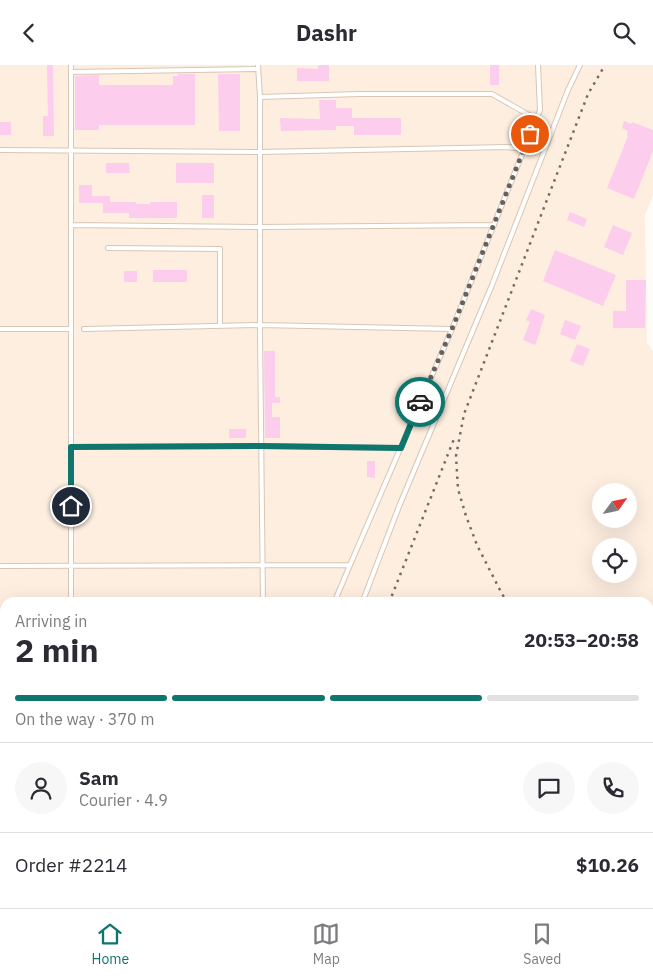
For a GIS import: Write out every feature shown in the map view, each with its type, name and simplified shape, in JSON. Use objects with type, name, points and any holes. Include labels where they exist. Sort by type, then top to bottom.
[{"type":"lane","points":[[70,65],[71,597]]},
{"type":"lane","points":[[337,597],[452,329],[540,110],[538,65]]},
{"type":"lane","points":[[364,597],[400,504],[492,285],[568,90],[580,65]]},
{"type":"lane","points":[[71,72],[258,67],[260,97],[263,597]]},
{"type":"lane","points":[[260,97],[360,94],[492,94],[536,119]]},
{"type":"lane","points":[[0,149],[260,152],[507,147],[524,149]]},
{"type":"lane","points":[[71,225],[260,227],[494,225]]},
{"type":"lane","points":[[108,248],[220,249],[220,326]]},
{"type":"lane","points":[[84,329],[260,325],[452,329]]},
{"type":"lane","points":[[0,329],[71,329]]},
{"type":"lane","points":[[71,447],[261,446],[401,448]]},
{"type":"lane","points":[[0,566],[350,565]]},
{"type":"shaded area","points":[[0,65],[653,65],[653,195],[645,215],[647,343],[653,351],[653,597],[0,597]]},
{"type":"building","points":[[47,65],[53,65],[54,136],[43,136],[43,116],[48,116]]},
{"type":"building","points":[[318,65],[329,65],[329,81],[297,81],[297,68],[318,69]]},
{"type":"building","points":[[490,65],[499,65],[499,85],[490,85]]},
{"type":"building","points":[[178,74],[195,74],[195,125],[99,125],[99,130],[75,130],[75,76],[99,75],[99,85],[173,85],[173,76],[178,76]]},
{"type":"building","points":[[218,74],[240,74],[240,131],[219,131]]},
{"type":"building","points":[[319,100],[336,100],[336,108],[352,108],[352,118],[401,118],[401,135],[354,135],[354,126],[336,126],[336,130],[281,131],[280,118],[320,119]]},
{"type":"building","points":[[624,121],[653,130],[653,151],[634,199],[607,188],[628,136],[628,131],[622,128]]},
{"type":"building","points":[[0,122],[11,122],[11,135],[0,135]]},
{"type":"building","points":[[106,163],[129,163],[130,173],[106,173]]},
{"type":"building","points":[[176,163],[214,163],[214,183],[176,183]]},
{"type":"building","points":[[79,185],[92,185],[92,196],[110,196],[110,202],[150,204],[150,202],[177,202],[177,218],[129,218],[129,213],[103,213],[103,203],[79,203]]},
{"type":"building","points":[[202,195],[214,195],[214,218],[202,218]]},
{"type":"building","points":[[570,212],[587,219],[584,227],[567,220]]},
{"type":"building","points":[[613,225],[632,233],[623,255],[604,247]]},
{"type":"building","points":[[555,250],[616,275],[603,306],[543,281]]},
{"type":"building","points":[[153,270],[187,270],[187,282],[153,282]]},
{"type":"building","points":[[124,271],[137,271],[137,282],[124,282]]},
{"type":"building","points":[[626,280],[646,280],[645,328],[613,328],[613,311],[626,311]]},
{"type":"building","points":[[531,309],[545,315],[535,345],[523,340],[530,322],[526,320]]},
{"type":"building","points":[[565,320],[581,326],[575,340],[560,334]]},
{"type":"building","points":[[577,344],[590,349],[583,366],[570,361]]},
{"type":"building","points":[[264,351],[275,351],[275,397],[280,397],[280,403],[272,403],[272,417],[280,417],[280,438],[265,438]]},
{"type":"building","points":[[229,429],[246,429],[246,438],[229,438]]},
{"type":"building","points":[[367,461],[375,461],[375,478],[367,477]]},
{"type":"railway","points":[[504,597],[477,545],[466,516],[458,489],[456,456],[464,414],[588,94],[605,65]]},
{"type":"railway","points":[[391,597],[454,439]]},
{"type":"way so far","points":[[420,402],[452,329],[530,134]]},
{"type":"route","points":[[71,506],[71,447],[261,446],[401,448],[420,402]]}]
